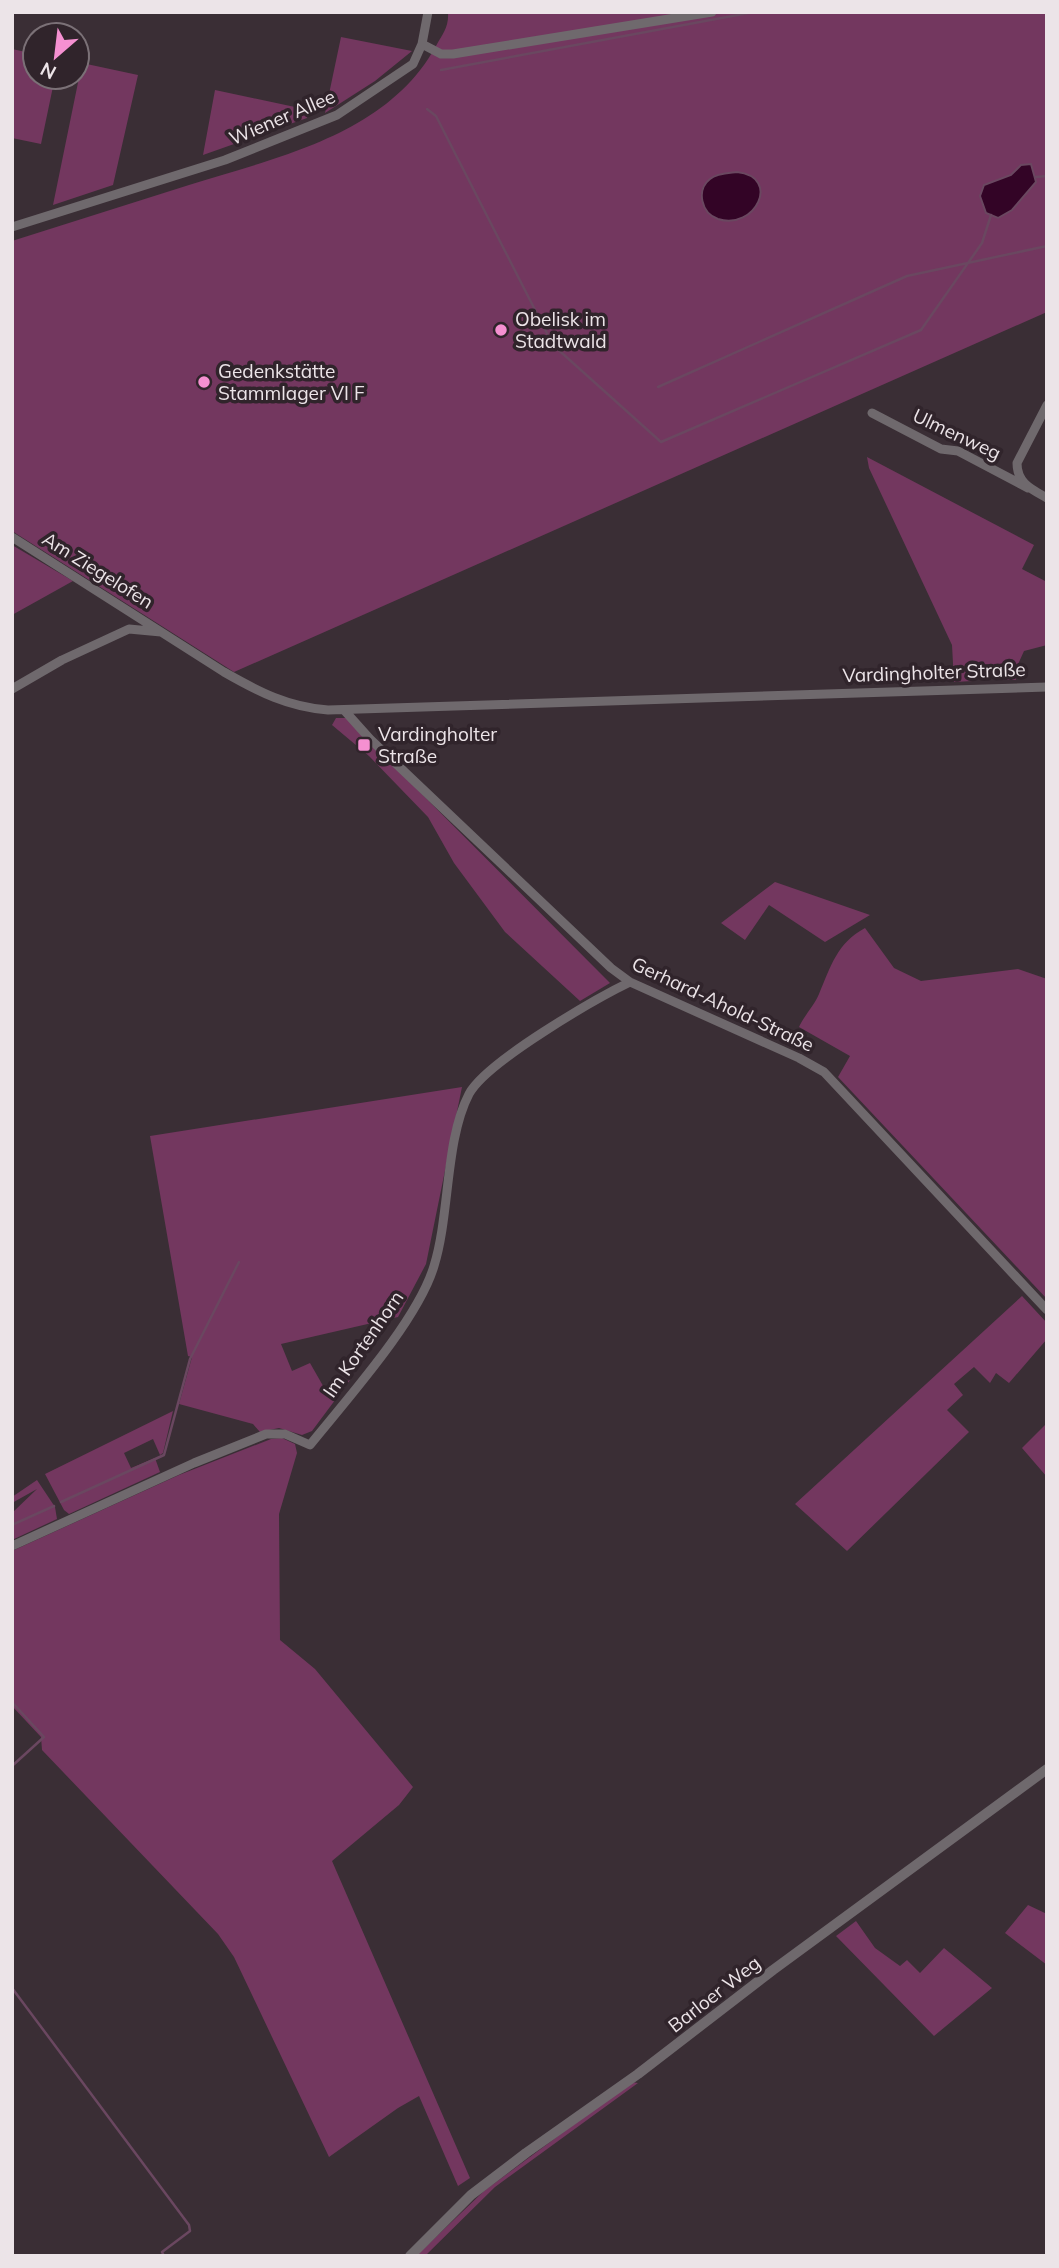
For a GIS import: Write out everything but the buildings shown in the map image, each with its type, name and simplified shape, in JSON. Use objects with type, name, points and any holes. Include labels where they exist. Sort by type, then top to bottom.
[{"type":"street","points":[[428,12],[422,44],[441,54],[712,12]]},
{"type":"street","name":"Wiener Allee","points":[[12,227],[225,160],[312,128],[363,99],[413,64],[422,44]]},
{"type":"street","name":"Ulmenweg","points":[[1028,488],[1020,479],[1017,463],[1047,405]]},
{"type":"street","name":"Ulmenweg","points":[[872,412],[941,449],[958,451],[1047,498]]},
{"type":"street","name":"Am Ziegelofen","points":[[12,537],[166,633]]},
{"type":"street","points":[[12,690],[62,660],[130,629],[135,622],[134,614]]},
{"type":"street","name":"Vardingholter Straße","points":[[130,629],[166,633],[261,693],[302,708],[344,710],[1047,687]]},
{"type":"street","name":"Gerhard-Ahold-Straße","points":[[344,710],[380,748],[611,968],[630,982],[799,1058],[824,1072],[1047,1310]]},
{"type":"street","name":"Im Kortenhorn","points":[[12,1546],[266,1434],[285,1434],[310,1445],[404,1323],[434,1267],[460,1123],[470,1093],[489,1071],[630,982]]},
{"type":"street","name":"Barloer Weg","points":[[410,2256],[471,2195],[1047,1769]]},
{"type":"shaded area","points":[[448,12],[1047,12],[1047,312],[234,672],[12,531],[12,241],[258,164],[328,138],[360,122],[389,101],[415,76],[436,46]],"holes":[[[1011,175],[1036,182],[1012,210],[984,185]]]},
{"type":"shaded area","points":[[341,37],[412,51],[375,81],[325,113]]},
{"type":"shaded area","points":[[12,49],[21,51],[21,91],[52,91],[41,144],[12,138]]},
{"type":"shaded area","points":[[91,65],[138,75],[113,185],[53,205],[76,91],[91,91]]},
{"type":"shaded area","points":[[215,90],[309,110],[307,118],[203,155]]},
{"type":"shaded area","points":[[1031,164],[1036,182],[1012,210],[998,218],[986,213],[980,196],[984,185],[1011,175],[1021,165]]},
{"type":"shaded area","points":[[737,172],[751,176],[758,183],[761,192],[758,202],[752,211],[743,217],[731,221],[718,219],[704,207],[703,189],[713,177]]},
{"type":"shaded area","points":[[867,457],[1034,545],[1022,569],[1047,582],[1047,645],[1024,651],[1015,671],[1016,680],[998,680],[998,671],[973,672],[973,681],[954,682],[952,645],[869,468]]},
{"type":"shaded area","points":[[12,545],[73,581],[12,615]]},
{"type":"shaded area","points":[[336,718],[346,718],[610,983],[580,1001],[505,932],[454,863],[428,817],[369,756],[332,725]]},
{"type":"shaded area","points":[[775,882],[870,915],[825,942],[769,905],[745,940],[721,923]]},
{"type":"shaded area","points":[[865,928],[894,968],[921,981],[1018,969],[1047,979],[1047,1299],[838,1077],[850,1056],[799,1027],[817,998],[841,948]]},
{"type":"shaded area","points":[[462,1087],[426,1264],[398,1317],[281,1344],[292,1371],[310,1363],[326,1391],[350,1380],[312,1431],[302,1435],[279,1428],[260,1432],[253,1424],[179,1404],[192,1357],[188,1356],[150,1136]]},
{"type":"shaded area","points":[[1022,1296],[1047,1323],[1047,1339],[1009,1383],[996,1373],[990,1383],[974,1367],[954,1384],[963,1395],[947,1410],[969,1432],[847,1551],[795,1504]]},
{"type":"shaded area","points":[[173,1411],[163,1453],[160,1455],[153,1439],[124,1453],[131,1468],[155,1458],[160,1472],[69,1514],[64,1510],[45,1474]]},
{"type":"shaded area","points":[[1047,1423],[1047,1477],[1022,1448]]},
{"type":"shaded area","points":[[282,1438],[295,1444],[297,1453],[279,1514],[280,1640],[315,1669],[413,1787],[399,1805],[332,1861],[470,2178],[458,2186],[419,2096],[329,2157],[234,1957],[218,1934],[42,1750],[41,1737],[12,1706],[12,1551],[179,1475],[271,1439]]},
{"type":"shaded area","points":[[37,1480],[55,1507],[57,1519],[12,1540],[12,1513],[37,1489],[12,1503],[12,1497]]},
{"type":"shaded area","points":[[1028,1905],[1047,1914],[1047,1965],[1005,1933]]},
{"type":"shaded area","points":[[856,1921],[875,1948],[900,1966],[907,1960],[920,1973],[944,1948],[992,1988],[934,2036],[836,1936]]},
{"type":"shaded area","points":[[631,2082],[638,2083],[495,2187],[425,2256],[416,2256],[484,2191]]},
{"type":"waterway","points":[[441,70],[754,12]]},
{"type":"waterway","points":[[427,109],[436,116],[553,345],[661,442],[921,330],[982,243],[991,215]]},
{"type":"waterway","points":[[1036,177],[1047,176]]},
{"type":"waterway","points":[[658,387],[907,276],[1047,246]]},
{"type":"waterway","points":[[61,1502],[164,1455],[190,1359],[239,1262]]},
{"type":"waterway","points":[[12,1525],[54,1506]]},
{"type":"waterway","points":[[12,1702],[44,1737],[12,1766]]},
{"type":"waterway","points":[[12,1988],[189,2225],[190,2231],[162,2252],[164,2256]]},
{"type":"place","name":"Obelisk im Stadtwald","points":[[501,330]]},
{"type":"place","name":"Gedenkstätte Stammlager VI F","points":[[204,382]]},
{"type":"place","name":"Vardingholter Straße","points":[[364,745]]}]
